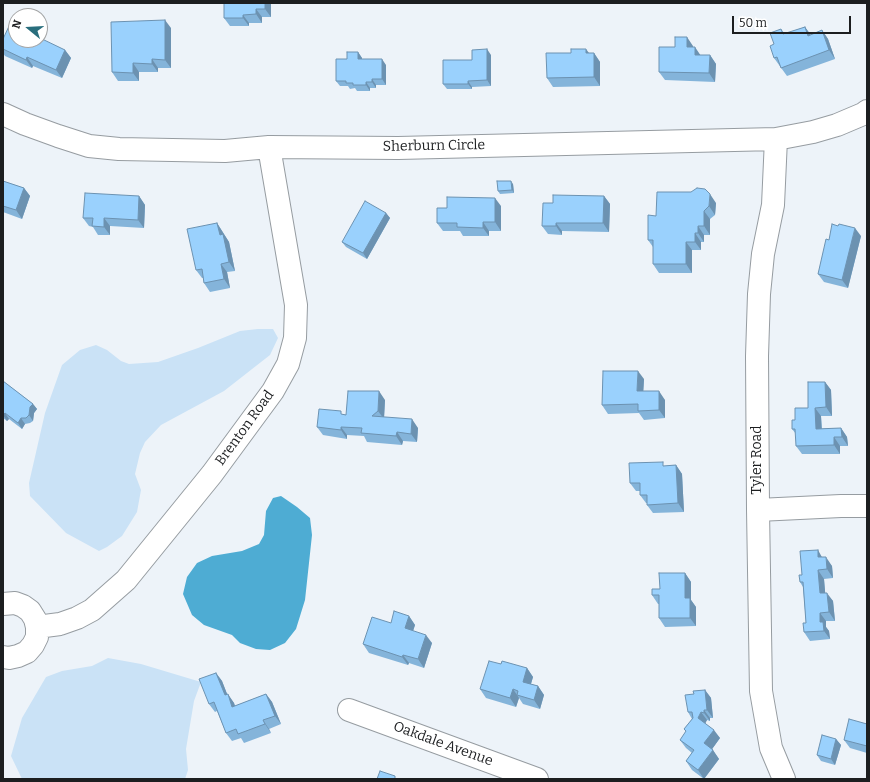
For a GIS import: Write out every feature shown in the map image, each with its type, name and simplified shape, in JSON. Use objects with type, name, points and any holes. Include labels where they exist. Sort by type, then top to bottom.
[{"type":"street","name":"Sherburn Circle","points":[[3,114],[25,124],[90,146],[119,150],[225,151],[269,147],[398,148],[776,139],[813,132],[837,125],[867,111]]},
{"type":"street","name":"Tyler Road","points":[[776,139],[773,205],[763,254],[759,294],[757,356],[758,510],[761,691],[771,748],[784,779]]},
{"type":"street","name":"Brenton Road","points":[[38,627],[60,624],[77,618],[92,610],[130,576],[212,474],[273,391],[288,364],[295,338],[296,305],[269,147]]},
{"type":"street","points":[[758,510],[867,506]]},
{"type":"street","points":[[3,604],[15,603],[23,606],[30,611],[38,627],[37,637],[27,652],[9,658],[3,657]]},
{"type":"street","name":"Oakdale Avenue","points":[[349,710],[537,779]]},
{"type":"shaded area","points":[[273,329],[278,338],[270,355],[224,391],[161,425],[145,442],[140,453],[135,474],[141,490],[137,512],[122,536],[107,547],[99,551],[66,533],[30,496],[29,483],[45,413],[62,365],[80,350],[96,345],[107,350],[121,361],[129,364],[158,362],[240,331]]},
{"type":"shaded area","points":[[108,658],[141,664],[201,682],[194,701],[186,749],[188,770],[185,779],[22,779],[11,756],[22,718],[46,677],[62,671],[92,666]]},
{"type":"water","points":[[281,496],[310,518],[312,535],[305,600],[296,629],[285,643],[270,650],[256,649],[240,643],[232,635],[204,625],[192,615],[183,594],[187,577],[197,563],[212,556],[242,551],[259,544],[264,535],[266,511],[273,498]]},
{"type":"building","points":[[224,3],[265,3],[265,9],[256,9],[256,14],[243,15],[243,18],[224,18]]},
{"type":"building","points":[[165,20],[165,60],[152,59],[152,64],[133,63],[133,73],[112,72],[111,22]]},
{"type":"building","points":[[805,27],[808,36],[822,30],[829,50],[781,68],[777,57],[774,58],[770,46],[774,44],[770,33],[781,29],[783,34]]},
{"type":"building","points":[[8,28],[8,48],[48,48],[48,42],[65,50],[56,70],[27,57],[26,60],[3,49],[3,39]]},
{"type":"building","points":[[675,37],[687,37],[687,47],[695,47],[695,55],[710,55],[709,73],[659,72],[659,47],[675,47]]},
{"type":"building","points":[[487,49],[487,80],[468,81],[468,84],[443,84],[443,60],[472,60],[472,50]]},
{"type":"building","points":[[571,49],[586,49],[586,53],[594,53],[594,77],[547,78],[546,53],[571,53]]},
{"type":"building","points":[[347,52],[358,52],[358,59],[382,59],[382,79],[372,79],[372,82],[366,82],[366,85],[353,85],[353,83],[346,83],[346,81],[336,81],[336,59],[347,59]]},
{"type":"building","points":[[3,181],[24,188],[16,210],[3,206]]},
{"type":"building","points":[[497,181],[511,181],[512,190],[498,191]]},
{"type":"building","points":[[697,188],[705,189],[710,194],[709,206],[704,211],[704,226],[698,226],[698,233],[695,233],[695,242],[686,242],[686,264],[653,264],[653,240],[648,240],[648,215],[656,216],[657,192],[691,192]]},
{"type":"building","points":[[85,193],[139,196],[138,220],[104,218],[104,227],[92,226],[93,218],[83,218]]},
{"type":"building","points":[[553,195],[604,196],[603,223],[556,223],[556,226],[542,226],[543,203],[553,203]]},
{"type":"building","points":[[447,197],[495,198],[495,222],[483,222],[483,228],[457,227],[457,223],[437,223],[437,208],[447,208]]},
{"type":"building","points":[[365,201],[386,213],[363,253],[342,242]]},
{"type":"building","points":[[217,223],[220,235],[223,234],[229,262],[221,264],[224,279],[204,283],[202,269],[196,270],[187,229]]},
{"type":"building","points":[[832,224],[855,228],[842,280],[818,274],[826,239],[829,240]]},
{"type":"building","points":[[603,371],[638,371],[637,391],[659,391],[659,410],[638,411],[638,404],[602,405]]},
{"type":"building","points":[[3,381],[33,404],[30,407],[29,415],[26,418],[21,418],[18,423],[5,413],[3,415]]},
{"type":"building","points":[[808,382],[825,382],[826,407],[815,408],[816,429],[841,428],[842,437],[834,437],[834,445],[796,446],[795,429],[792,429],[792,420],[795,420],[795,408],[808,408]]},
{"type":"building","points":[[348,391],[379,391],[378,411],[372,416],[412,419],[411,434],[397,432],[396,436],[361,433],[362,428],[341,427],[341,430],[317,427],[319,409],[341,411],[341,414],[346,415]]},
{"type":"building","points":[[663,462],[663,466],[676,465],[678,503],[647,505],[647,495],[640,495],[640,483],[630,483],[629,463]]},
{"type":"building","points":[[818,550],[818,557],[826,557],[827,569],[818,570],[820,593],[827,593],[829,612],[820,613],[820,622],[823,622],[824,631],[804,632],[803,623],[806,623],[803,582],[800,582],[799,575],[802,575],[800,551]]},
{"type":"building","points":[[659,573],[685,573],[685,598],[690,598],[690,618],[659,618],[659,595],[652,595],[652,589],[660,589]]},
{"type":"building","points":[[394,611],[409,616],[405,628],[426,635],[418,659],[403,655],[402,657],[363,644],[372,617],[391,623]]},
{"type":"building","points":[[489,661],[501,664],[502,661],[527,668],[523,682],[538,686],[534,700],[517,695],[518,691],[513,689],[510,698],[480,689]]},
{"type":"building","points":[[216,673],[225,695],[228,694],[232,707],[266,694],[275,716],[263,720],[265,724],[238,734],[236,729],[226,733],[214,702],[209,704],[199,679]]},
{"type":"building","points":[[705,690],[707,710],[704,710],[704,713],[701,712],[698,718],[714,730],[704,743],[713,750],[698,770],[686,761],[694,750],[680,740],[686,731],[684,729],[693,718],[692,712],[688,712],[685,695],[694,694],[693,691]]},
{"type":"building","points":[[849,719],[867,724],[867,746],[844,740]]},
{"type":"building","points":[[822,735],[836,739],[831,759],[817,755]]},
{"type":"building","points":[[380,771],[395,776],[395,779],[377,779]]}]
